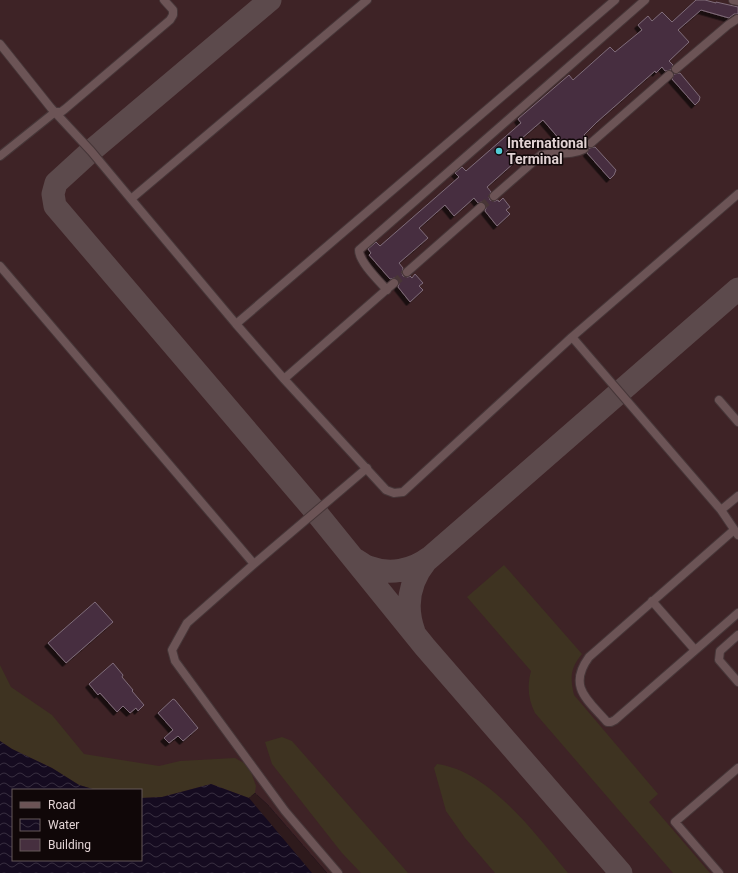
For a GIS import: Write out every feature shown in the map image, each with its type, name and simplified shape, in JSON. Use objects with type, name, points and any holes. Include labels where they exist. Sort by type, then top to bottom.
[{"type":"lane","points":[[0,156],[55,112],[61,112],[65,109],[170,20],[173,15],[173,10],[164,0]]},
{"type":"lane","points":[[130,199],[367,0]]},
{"type":"lane","points":[[236,324],[615,0]]},
{"type":"lane","points":[[387,290],[363,262],[359,256],[359,250],[645,0]]},
{"type":"lane","points":[[733,0],[738,1]]},
{"type":"lane","points":[[676,69],[737,19]]},
{"type":"lane","points":[[0,44],[55,112],[91,151],[130,199],[284,379],[386,490],[394,493],[403,492],[572,337],[738,194]]},
{"type":"lane","points":[[592,143],[669,76]]},
{"type":"lane","points":[[494,196],[541,156],[550,153],[577,153],[584,150]]},
{"type":"lane","points":[[407,272],[482,207]]},
{"type":"lane","points":[[0,266],[254,564]]},
{"type":"lane","points":[[284,379],[394,283]]},
{"type":"lane","points":[[572,337],[721,510],[736,532],[652,601],[588,657],[582,665],[579,676],[579,687],[608,722],[616,720],[738,613]]},
{"type":"lane","points":[[719,400],[738,422]]},
{"type":"lane","points":[[338,873],[285,811],[174,661],[172,650],[187,623],[367,468]]},
{"type":"lane","points":[[721,510],[738,496]]},
{"type":"lane","points":[[652,601],[695,650]]},
{"type":"lane","points":[[738,635],[720,651],[719,660],[738,682]]},
{"type":"lane","points":[[719,873],[675,822],[738,768]]},
{"type":"shaded area","points":[[0,0],[738,0],[738,873],[327,873],[268,805],[255,793],[249,798],[142,798],[142,789],[94,789],[12,749],[0,741]]},
{"type":"shaded area","points":[[504,565],[582,654],[575,664],[572,673],[574,695],[658,794],[649,802],[710,873],[673,873],[535,713],[529,692],[531,671],[467,597]]},
{"type":"shaded area","points":[[0,665],[11,687],[52,715],[84,754],[159,766],[180,761],[235,758],[244,763],[251,772],[256,786],[255,793],[249,798],[211,784],[162,797],[142,798],[142,789],[93,789],[79,785],[52,768],[12,749],[0,741]]},
{"type":"shaded area","points":[[282,737],[292,741],[408,873],[361,873],[342,853],[272,764],[265,742]]},
{"type":"shaded area","points":[[437,764],[456,769],[475,778],[493,791],[526,823],[568,873],[495,873],[465,838],[446,811],[434,768]]},
{"type":"water","points":[[0,741],[12,749],[52,768],[79,785],[93,789],[12,789],[12,861],[142,861],[142,798],[162,797],[211,784],[249,798],[255,793],[268,805],[327,873],[0,873]]},
{"type":"pier","points":[[255,793],[268,805],[327,873],[312,873],[249,798]]},
{"type":"building","name":"International Terminal","points":[[696,0],[705,0],[738,7],[738,14],[734,14],[729,18],[701,10],[678,30],[689,42],[669,61],[673,65],[671,70],[665,71],[662,67],[656,73],[655,71],[584,135],[588,139],[586,144],[580,145],[577,141],[575,141],[567,148],[543,120],[506,152],[515,162],[487,187],[491,192],[489,197],[490,200],[498,200],[499,202],[503,198],[510,207],[506,210],[510,214],[497,226],[485,211],[485,204],[482,202],[478,203],[474,198],[454,216],[445,205],[419,228],[428,238],[399,263],[403,268],[403,276],[410,276],[412,278],[415,274],[423,283],[419,286],[423,290],[410,302],[398,287],[398,280],[395,278],[390,279],[369,255],[371,253],[368,249],[376,242],[380,246],[459,177],[455,173],[462,167],[466,171],[521,123],[518,119],[569,75],[573,80],[610,47],[615,52],[642,30],[638,25],[648,16],[652,21],[662,12],[672,22]]},
{"type":"building","points":[[680,73],[700,97],[699,101],[695,105],[672,79],[674,74]]},
{"type":"building","points":[[595,147],[616,170],[610,179],[587,153],[589,148]]},
{"type":"building","points":[[95,602],[113,622],[66,663],[48,643]]},
{"type":"building","points":[[113,663],[123,675],[122,677],[133,690],[132,691],[144,705],[138,711],[136,708],[130,713],[123,706],[117,712],[100,693],[98,695],[89,684]]},
{"type":"building","points":[[173,699],[198,728],[183,741],[178,736],[169,743],[164,738],[173,730],[158,713]]},
{"type":"taxiway","points":[[270,0],[91,151],[56,183],[53,194],[55,206],[315,511],[425,647],[621,873]]},
{"type":"taxiway","points":[[414,632],[411,623],[409,604],[410,595],[416,577],[426,561],[738,289]]},
{"type":"taxiway","points":[[354,559],[368,567],[384,571],[392,571],[408,569],[429,558]]},
{"type":"tunnel","points":[[481,207],[494,196]]},
{"type":"tunnel","points":[[394,283],[407,272]]},
{"type":"place","name":"International Terminal","points":[[499,151]]}]
